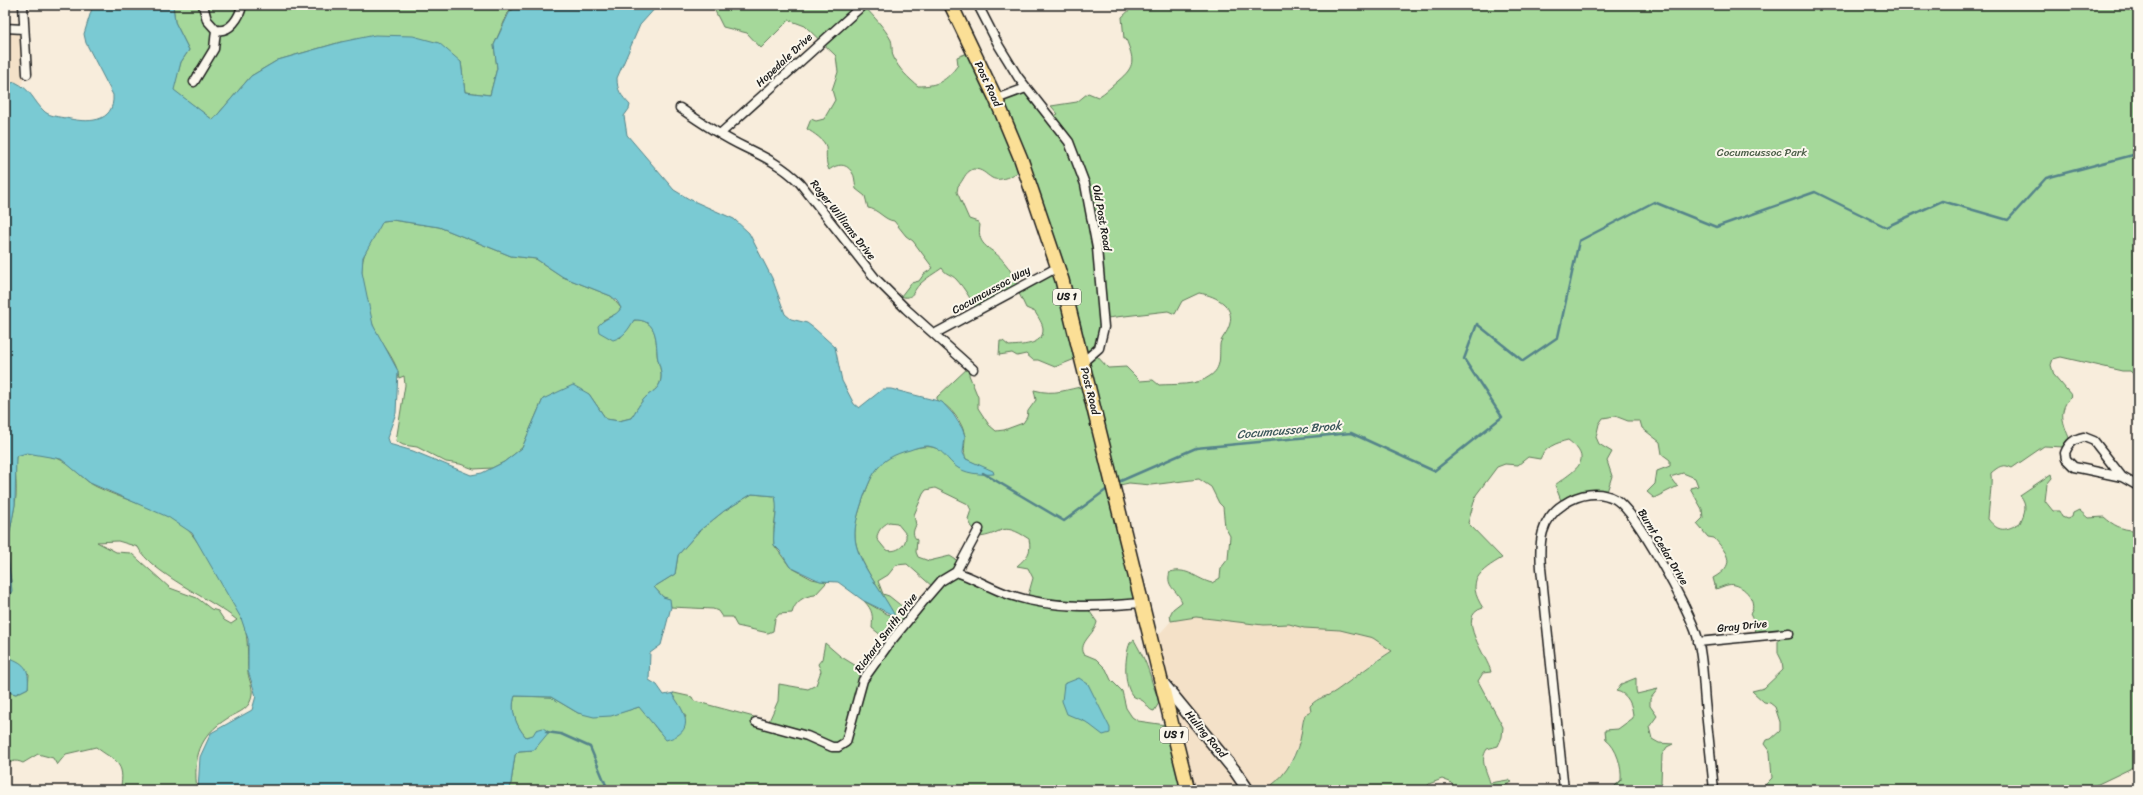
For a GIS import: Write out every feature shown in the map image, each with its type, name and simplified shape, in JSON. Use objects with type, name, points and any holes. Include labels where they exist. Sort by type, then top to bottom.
[{"type":"main road","name":"Post Road","points":[[951,5],[996,99],[1021,159],[1058,267],[1084,362],[1141,603],[1188,790]]},
{"type":"street","points":[[23,5],[23,29],[27,74]]},
{"type":"street","points":[[194,82],[214,49],[216,30],[207,20],[203,5]]},
{"type":"street","points":[[216,30],[224,30],[231,26],[239,15],[242,5]]},
{"type":"street","name":"Hopedale Drive","points":[[721,134],[863,5]]},
{"type":"street","name":"Old Post Road","points":[[978,5],[999,46],[1026,88],[1069,142],[1085,184],[1097,248],[1104,327],[1099,348],[1084,362]]},
{"type":"street","points":[[5,28],[23,29]]},
{"type":"street","points":[[996,99],[1026,88]]},
{"type":"street","name":"Roger Williams Drive","points":[[680,108],[721,134],[766,157],[791,174],[800,183],[875,278],[973,369]]},
{"type":"street","name":"Cocumcussoc Way","points":[[934,334],[1058,267]]},
{"type":"street","points":[[2122,477],[2094,441],[2089,439],[2076,439],[2068,446],[2065,452],[2066,459],[2074,467],[2122,477],[2138,486]]},
{"type":"street","name":"Burnt Cedar Drive","points":[[1564,790],[1540,548],[1541,532],[1558,508],[1572,499],[1593,494],[1607,496],[1621,503],[1644,534],[1674,586],[1692,624],[1698,642],[1702,663],[1714,790]]},
{"type":"street","name":"Richard Smith Drive","points":[[756,722],[807,736],[832,747],[843,745],[849,737],[857,697],[865,677],[922,602],[941,581],[956,572],[979,529]]},
{"type":"street","points":[[956,572],[1009,595],[1043,603],[1080,606],[1141,603]]},
{"type":"street","name":"Gray Drive","points":[[1698,642],[1789,633]]},
{"type":"street","name":"Huling Road","points":[[1161,681],[1222,754],[1248,790]]},
{"type":"shaded area","points":[[5,29],[23,30],[25,65],[22,85],[15,82],[9,84],[5,95]]},
{"type":"shaded area","points":[[1196,617],[1263,625],[1289,624],[1304,628],[1340,630],[1373,638],[1392,651],[1379,658],[1335,692],[1317,699],[1310,706],[1311,712],[1302,722],[1300,740],[1292,758],[1283,776],[1273,785],[1264,790],[1188,790],[1154,640],[1171,621]]},
{"type":"green space","points":[[173,5],[518,5],[508,13],[494,45],[497,68],[490,95],[465,92],[461,62],[341,42],[278,60],[251,76],[213,120],[173,90],[181,62],[189,50],[175,22]]},
{"type":"green space","name":"Cocumcussoc Park","points":[[712,5],[845,5],[853,14],[864,6],[882,26],[891,40],[893,56],[898,66],[918,86],[931,85],[941,82],[950,75],[958,65],[957,57],[973,51],[997,99],[1027,89],[1052,117],[1058,114],[1051,106],[1077,102],[1088,93],[1098,97],[1124,76],[1131,67],[1131,52],[1126,39],[1124,39],[1122,17],[1135,5],[2138,5],[2138,378],[2130,371],[2122,371],[2061,357],[2053,359],[2051,365],[2054,375],[2072,396],[2064,406],[2063,412],[2065,428],[2070,440],[2064,447],[2044,446],[2012,468],[2001,466],[1991,473],[1988,519],[1999,529],[2010,528],[2020,523],[2025,505],[2020,495],[2051,474],[2052,478],[2047,484],[2045,501],[2053,511],[2059,511],[2062,517],[2067,519],[2072,517],[2073,513],[2079,510],[2088,518],[2104,517],[2118,526],[2134,530],[2133,544],[2134,550],[2138,555],[2138,765],[2092,787],[2091,790],[1769,790],[1764,786],[1772,778],[1770,752],[1764,744],[1766,740],[1771,739],[1780,731],[1780,722],[1775,707],[1770,703],[1764,702],[1752,691],[1764,688],[1783,670],[1782,661],[1778,653],[1778,636],[1755,634],[1753,620],[1750,614],[1753,605],[1750,596],[1744,589],[1730,584],[1716,589],[1713,578],[1725,569],[1728,560],[1714,538],[1708,537],[1697,524],[1703,518],[1702,509],[1690,488],[1698,486],[1695,478],[1683,473],[1670,477],[1678,486],[1654,498],[1647,492],[1655,484],[1657,471],[1670,466],[1670,460],[1662,454],[1660,442],[1642,428],[1640,421],[1628,421],[1615,416],[1603,418],[1599,424],[1596,437],[1599,444],[1612,452],[1607,461],[1612,476],[1606,495],[1562,503],[1555,485],[1569,475],[1579,465],[1581,460],[1580,454],[1576,447],[1568,440],[1551,446],[1545,451],[1540,459],[1528,457],[1518,465],[1505,464],[1497,467],[1476,495],[1468,523],[1502,558],[1482,572],[1475,584],[1475,591],[1483,608],[1475,612],[1472,619],[1472,628],[1475,637],[1491,672],[1483,673],[1478,681],[1503,727],[1502,737],[1498,746],[1487,749],[1485,753],[1484,766],[1490,783],[1508,780],[1512,782],[1496,790],[1457,790],[1450,782],[1442,779],[1429,784],[1424,790],[1264,790],[1277,781],[1287,769],[1295,755],[1300,740],[1305,715],[1311,712],[1310,706],[1316,700],[1336,691],[1377,660],[1392,651],[1373,638],[1340,630],[1304,628],[1289,624],[1263,625],[1196,617],[1171,621],[1170,615],[1173,609],[1182,602],[1170,585],[1170,572],[1187,572],[1212,583],[1220,578],[1221,568],[1228,559],[1230,536],[1225,527],[1223,507],[1219,503],[1211,487],[1199,479],[1151,485],[1129,483],[1115,486],[1141,600],[1088,609],[1097,622],[1083,646],[1084,654],[1096,659],[1106,669],[1111,680],[1122,691],[1126,708],[1132,717],[1138,721],[1166,725],[1188,790],[510,790],[515,755],[519,751],[534,750],[543,737],[526,737],[522,733],[514,713],[513,707],[515,696],[551,697],[578,713],[619,713],[639,707],[644,711],[659,732],[686,717],[672,694],[674,693],[692,697],[694,701],[769,721],[778,701],[779,684],[808,689],[816,685],[821,671],[818,664],[822,659],[825,643],[840,656],[866,672],[887,640],[872,628],[872,613],[864,601],[887,614],[894,616],[860,556],[855,537],[856,525],[861,505],[872,476],[877,469],[883,462],[899,452],[925,447],[940,450],[954,465],[978,465],[966,459],[964,451],[964,431],[959,420],[947,406],[937,400],[937,397],[970,366],[969,375],[978,397],[978,408],[989,425],[996,431],[1004,430],[1023,423],[1027,417],[1028,411],[1036,400],[1034,390],[1042,392],[1055,392],[1086,386],[1080,357],[1055,367],[1038,360],[1033,360],[1026,354],[1017,356],[1012,353],[999,355],[1000,341],[1003,341],[1009,346],[1024,345],[1035,342],[1040,339],[1042,335],[1043,327],[1040,320],[1035,312],[1026,308],[1016,287],[976,309],[959,283],[942,268],[922,282],[910,296],[901,296],[911,283],[919,281],[924,274],[933,268],[913,241],[906,236],[894,221],[887,219],[875,210],[868,208],[865,196],[856,189],[854,175],[848,167],[839,165],[829,170],[825,144],[807,129],[811,119],[816,121],[824,119],[835,100],[832,90],[838,72],[836,56],[805,26],[789,20],[761,48],[747,33],[723,27]],"holes":[[[973,169],[979,170],[992,178],[1000,179],[1025,169],[1057,264],[1017,284],[1006,264],[983,243],[979,233],[980,225],[978,222],[969,219],[957,192],[958,186]],[[1199,293],[1219,300],[1228,309],[1230,315],[1228,329],[1220,343],[1220,358],[1218,366],[1214,373],[1210,376],[1192,383],[1159,385],[1153,380],[1140,381],[1126,367],[1108,368],[1095,354],[1107,318],[1168,311],[1175,314],[1182,301]],[[935,488],[968,504],[971,510],[968,519],[977,537],[1006,529],[1019,533],[1029,539],[1030,548],[1028,554],[1017,566],[1028,568],[1033,578],[1027,599],[958,571],[961,563],[950,556],[929,561],[918,557],[916,552],[917,540],[914,536],[914,529],[916,525],[914,515],[926,490]],[[889,522],[897,523],[906,534],[903,545],[894,550],[886,550],[877,539],[879,531]],[[907,564],[933,587],[909,612],[889,596],[883,594],[878,581],[888,575],[896,565]]]},
{"type":"green space","points":[[392,220],[439,227],[511,256],[536,259],[563,277],[611,296],[621,308],[618,313],[603,320],[620,338],[634,320],[647,322],[651,326],[655,335],[657,356],[661,371],[659,385],[647,396],[631,418],[619,421],[606,419],[589,394],[543,399],[522,448],[504,462],[492,468],[474,469],[460,464],[446,462],[417,447],[403,445],[396,441],[405,385],[404,376],[399,378],[396,366],[380,340],[370,317],[364,296],[362,274],[364,256],[377,229],[383,221]]},
{"type":"green space","points":[[20,453],[33,453],[59,459],[69,465],[93,485],[176,520],[191,533],[227,590],[241,617],[246,631],[248,673],[252,694],[247,707],[218,725],[204,740],[197,757],[197,790],[120,790],[122,773],[120,767],[113,759],[96,747],[66,754],[57,765],[53,758],[38,754],[23,763],[17,761],[12,762],[6,767],[5,770],[5,689],[8,692],[16,694],[28,688],[29,674],[12,659],[5,656],[5,601],[11,590],[7,549],[16,496],[16,456]],"holes":[[[118,541],[138,547],[144,556],[168,576],[237,620],[231,624],[224,620],[218,611],[211,609],[197,598],[170,588],[131,553],[116,552],[97,542]]]},
{"type":"green space","points":[[752,494],[775,496],[777,505],[774,527],[774,545],[790,567],[812,579],[827,582],[815,595],[800,600],[793,609],[792,613],[779,614],[775,619],[773,631],[768,633],[737,626],[732,617],[722,617],[718,611],[713,609],[671,607],[669,599],[663,597],[654,587],[675,574],[678,555],[699,531],[724,511]]},
{"type":"green space","points":[[1134,640],[1147,665],[1158,698],[1159,703],[1154,711],[1143,701],[1133,696],[1127,684],[1127,654],[1130,643]]},
{"type":"green space","points":[[1636,678],[1637,694],[1658,689],[1650,699],[1650,706],[1657,716],[1649,727],[1652,739],[1659,743],[1673,744],[1667,747],[1662,755],[1661,782],[1667,790],[1611,790],[1621,780],[1621,769],[1616,753],[1610,743],[1606,740],[1605,730],[1618,729],[1633,718],[1631,705],[1627,697],[1616,691],[1621,684]]},
{"type":"water","points":[[93,5],[173,5],[175,22],[189,50],[181,62],[174,90],[213,120],[251,76],[278,60],[341,42],[375,35],[413,36],[439,43],[461,62],[465,92],[490,95],[497,68],[494,45],[509,13],[518,5],[658,5],[640,25],[617,78],[620,93],[630,105],[624,116],[627,135],[674,190],[689,199],[734,219],[749,233],[772,278],[785,314],[791,319],[807,323],[835,347],[842,381],[854,404],[859,408],[883,389],[891,389],[942,402],[953,414],[962,428],[965,436],[963,453],[966,459],[993,471],[994,474],[978,474],[958,468],[940,451],[928,446],[899,453],[883,463],[877,469],[868,485],[861,505],[856,524],[855,539],[863,562],[895,616],[864,601],[838,582],[820,581],[790,567],[780,551],[774,545],[776,508],[775,496],[752,494],[724,511],[699,531],[678,555],[675,574],[654,587],[663,597],[670,599],[671,607],[661,645],[650,653],[649,680],[657,685],[664,695],[674,693],[672,694],[681,708],[686,721],[685,727],[682,732],[675,737],[666,740],[639,707],[611,716],[594,717],[578,713],[551,697],[515,696],[513,707],[515,718],[519,728],[526,737],[533,735],[536,730],[543,728],[549,732],[534,750],[519,751],[515,755],[510,790],[198,790],[200,757],[211,733],[252,710],[256,696],[248,671],[248,639],[241,618],[192,533],[168,517],[90,483],[61,459],[27,453],[16,456],[15,505],[7,547],[12,591],[5,601],[5,95],[8,84],[15,82],[21,85],[41,108],[49,114],[82,121],[90,121],[104,116],[109,112],[112,105],[113,95],[86,43],[84,34]],"holes":[[[392,220],[439,227],[511,256],[536,259],[563,277],[611,296],[617,301],[621,308],[598,326],[599,332],[613,340],[623,335],[634,320],[647,323],[651,326],[655,335],[657,356],[661,371],[661,379],[658,387],[645,398],[631,418],[619,421],[606,419],[589,394],[573,385],[543,399],[522,448],[504,462],[482,473],[471,475],[413,451],[389,444],[387,438],[396,413],[398,371],[373,325],[362,272],[363,257],[383,221]]]},
{"type":"water","points":[[5,656],[17,661],[27,670],[28,688],[16,694],[8,692],[5,689]]},
{"type":"water","points":[[1079,678],[1088,684],[1110,728],[1110,733],[1103,735],[1086,722],[1067,714],[1062,701],[1064,684]]},
{"type":"waterway","name":"Cocumcussoc Brook","points":[[1116,483],[1196,448],[1351,433],[1434,471],[1502,417],[1464,359],[1477,324],[1523,361],[1558,337],[1579,241],[1654,202],[1716,227],[1815,192],[1886,227],[1942,201],[2008,220],[2046,178],[2133,155],[2138,151]]},
{"type":"waterway","name":"Cocumcussoc Brook","points":[[983,473],[1064,521],[1110,487]]},
{"type":"waterway","points":[[546,732],[561,734],[590,747],[608,790]]}]
